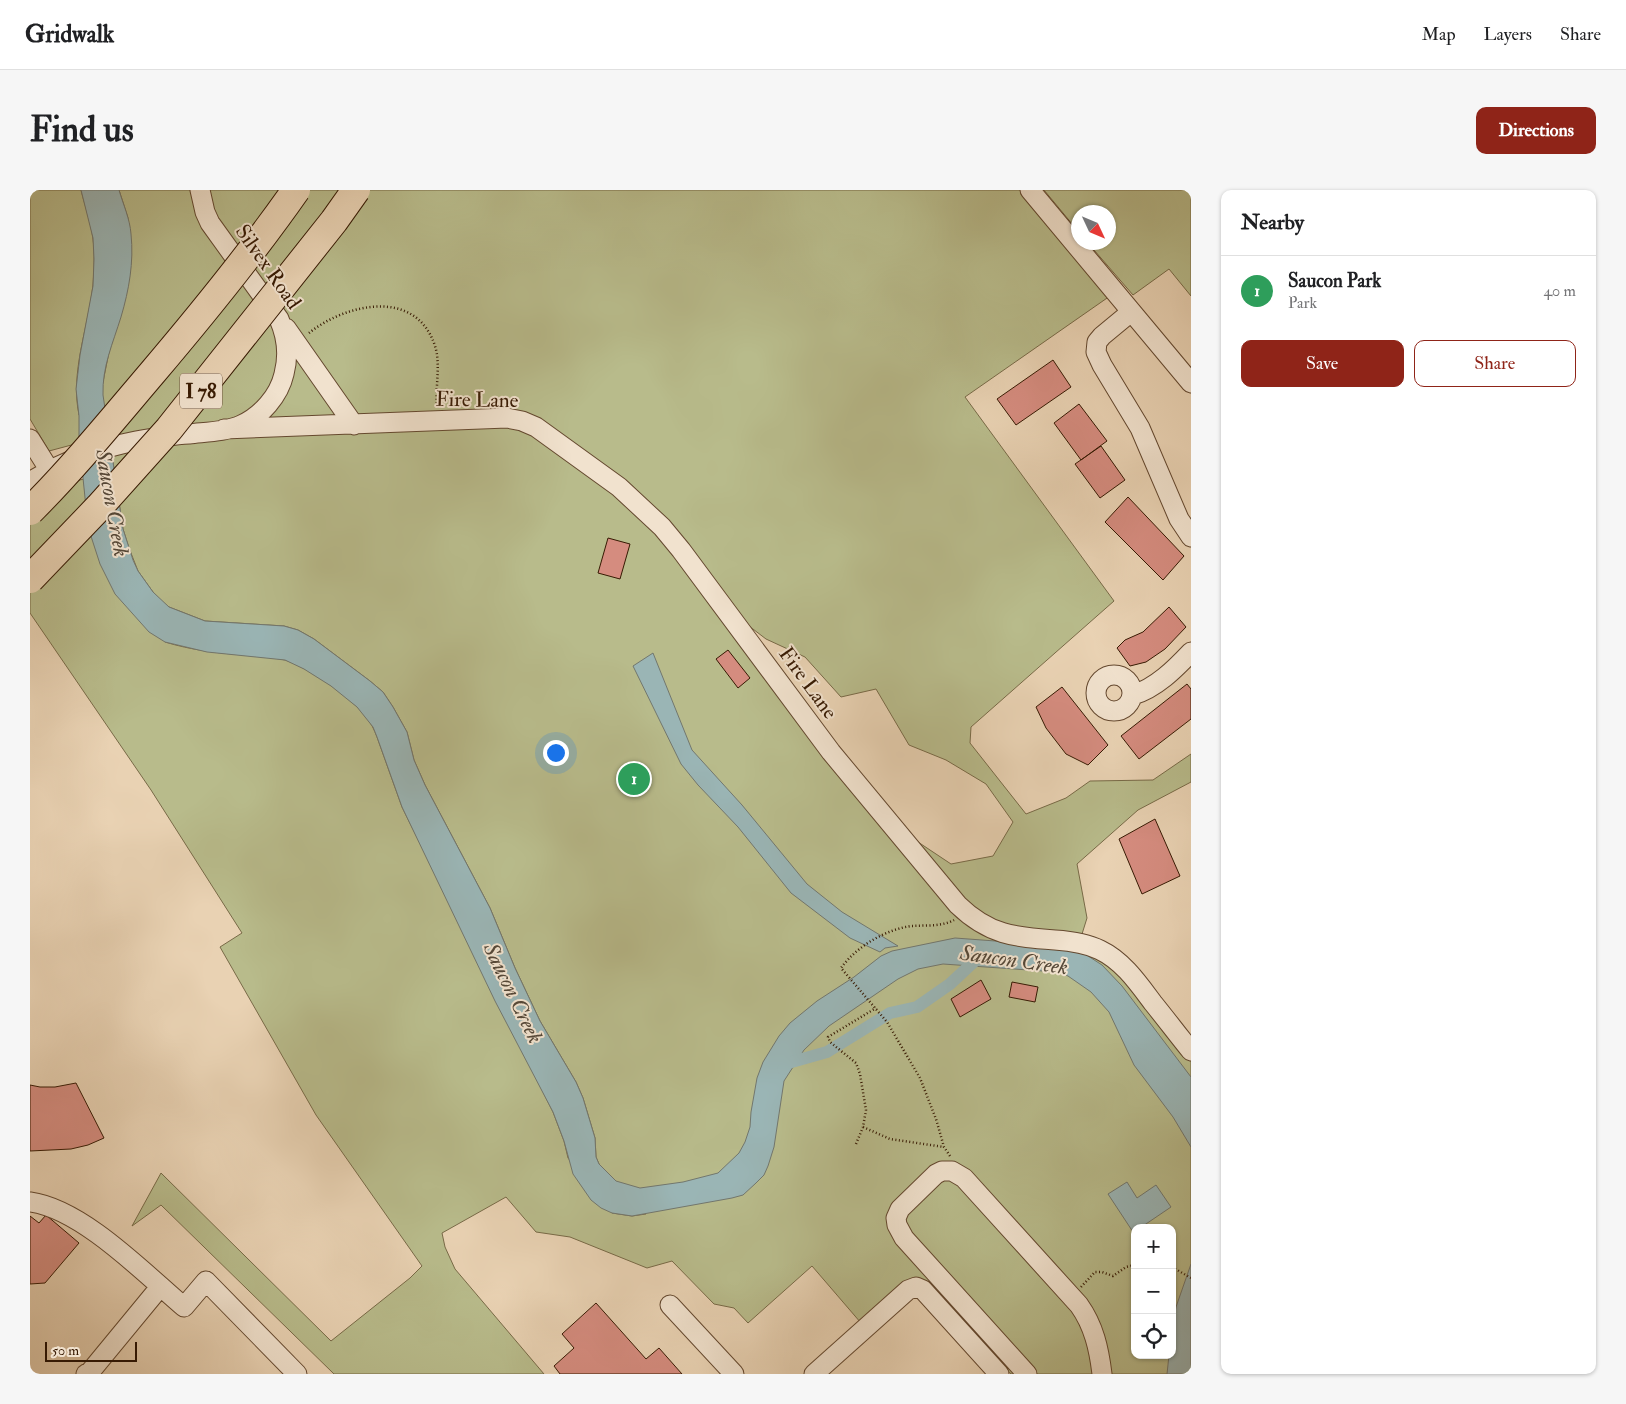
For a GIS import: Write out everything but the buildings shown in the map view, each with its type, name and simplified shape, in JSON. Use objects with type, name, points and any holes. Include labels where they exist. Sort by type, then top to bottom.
[{"type":"highway","name":"I 78","points":[[30,511],[59,482],[213,300],[296,190]]},
{"type":"highway","name":"I 78","points":[[30,579],[99,507],[169,429],[334,221],[356,190]]},
{"type":"street","name":"Silvex Road","points":[[50,471],[76,459],[122,444],[173,435],[224,430],[242,424],[251,419],[271,400],[280,386],[286,368],[287,344],[283,326],[210,224],[204,212],[200,190]]},
{"type":"street","points":[[1030,190],[1191,384]]},
{"type":"street","points":[[1131,312],[1102,336],[1097,342],[1096,352],[1140,428],[1179,519],[1191,537]]},
{"type":"street","points":[[279,319],[354,425]]},
{"type":"street","name":"Fire Lane","points":[[224,430],[507,418],[536,426],[605,477],[662,527],[831,752],[942,888],[965,912],[975,920],[1000,932],[1027,938],[1079,943],[1098,949],[1111,956],[1132,976],[1191,1051]]},
{"type":"street","points":[[30,439],[50,471],[30,482]]},
{"type":"street","points":[[1133,695],[1142,693],[1154,685],[1191,652]]},
{"type":"street","points":[[1027,1374],[904,1238],[897,1226],[896,1218],[900,1208],[936,1174],[942,1171],[952,1171],[964,1178],[1072,1296],[1092,1326],[1097,1342],[1102,1374]]},
{"type":"street","points":[[30,1202],[54,1208],[80,1222],[110,1244],[184,1307],[206,1281],[297,1374]]},
{"type":"street","points":[[88,1373],[160,1287]]},
{"type":"street","points":[[814,1374],[908,1290],[916,1287],[923,1290],[999,1374]]},
{"type":"street","points":[[670,1305],[734,1374]]},
{"type":"path","points":[[296,343],[321,323],[346,312],[384,306],[405,310],[422,324],[437,353],[438,421]]},
{"type":"path","points":[[952,1171],[953,1159],[944,1148],[936,1118],[920,1078],[887,1022],[841,968],[856,951],[886,934],[911,926],[925,927],[952,922],[965,912]]},
{"type":"path","points":[[856,1144],[863,1127],[866,1110],[860,1074],[856,1063],[830,1042],[828,1037],[876,1008]]},
{"type":"path","points":[[863,1127],[890,1139],[944,1148]]},
{"type":"path","points":[[1072,1296],[1095,1272],[1102,1272],[1113,1276],[1126,1266],[1131,1265]]},
{"type":"path","points":[[1176,1268],[1191,1278]]},
{"type":"green space","points":[[30,190],[81,190],[91,227],[94,250],[93,279],[91,301],[78,367],[77,399],[79,415],[103,382],[113,338],[128,218],[119,190],[1022,190],[1110,296],[965,397],[1114,601],[971,727],[970,743],[1026,814],[1066,798],[1090,781],[1153,780],[1191,754],[1191,782],[1138,810],[1077,864],[1087,918],[1082,934],[1030,932],[1002,927],[975,911],[915,840],[951,864],[993,856],[1013,822],[986,784],[946,760],[909,745],[876,689],[841,697],[805,657],[766,639],[749,626],[972,927],[1070,948],[1107,961],[1191,1059],[1191,1374],[1011,1374],[933,1288],[861,1323],[812,1266],[748,1323],[734,1308],[714,1304],[672,1261],[647,1268],[570,1237],[536,1232],[506,1197],[442,1233],[445,1247],[455,1269],[544,1374],[334,1374],[161,1205],[132,1226],[161,1173],[331,1341],[410,1278],[422,1266],[316,1115],[220,947],[242,933],[151,790],[30,613],[30,497],[47,488],[84,479],[85,493],[165,642],[204,651],[285,660],[306,669],[329,684],[368,719],[376,734],[402,807],[553,1112],[568,1158],[612,1213],[632,1216],[646,1214],[599,1164],[596,1157],[595,1138],[576,1082],[540,1021],[490,908],[425,785],[414,760],[407,732],[383,692],[314,639],[298,630],[284,626],[205,621],[169,607],[153,592],[138,571],[129,548],[123,529],[109,435],[49,451],[30,419]]},
{"type":"green space","points":[[1044,190],[1191,190],[1191,296],[1169,269],[1133,295],[1094,250],[1116,250],[1116,205],[1071,205],[1071,223]]},
{"type":"water","name":"Saucon Creek","points":[[81,190],[119,190],[130,228],[132,255],[128,286],[121,317],[106,365],[103,395],[123,529],[138,571],[153,592],[169,607],[205,621],[284,626],[298,630],[314,639],[383,692],[407,732],[414,760],[425,785],[490,908],[540,1021],[576,1082],[595,1138],[596,1157],[599,1164],[616,1181],[640,1188],[683,1182],[718,1173],[739,1153],[745,1142],[750,1127],[757,1078],[763,1062],[779,1036],[790,1023],[817,1001],[854,977],[881,956],[892,951],[955,938],[1049,945],[1085,954],[1102,965],[1122,986],[1191,1077],[1191,1147],[1173,1117],[1134,1065],[1109,1012],[1091,992],[1068,976],[1057,972],[943,964],[918,969],[898,979],[829,1026],[804,1050],[784,1081],[774,1147],[768,1166],[764,1175],[743,1195],[632,1216],[612,1213],[601,1208],[591,1200],[573,1174],[564,1141],[553,1112],[495,1001],[402,807],[373,727],[357,707],[331,686],[304,669],[285,660],[207,652],[165,642],[149,632],[115,594],[100,564],[88,527],[79,439],[76,389],[80,355],[93,286],[94,259],[93,238]]},
{"type":"water","points":[[653,653],[692,750],[742,805],[807,884],[842,912],[898,946],[885,948],[880,952],[850,938],[791,893],[738,827],[698,785],[681,764],[633,666]]},
{"type":"water","points":[[1127,1182],[1137,1198],[1156,1185],[1171,1207],[1146,1224],[1131,1224],[1131,1229],[1108,1194]]},
{"type":"water","points":[[1191,1264],[1191,1374],[1167,1374],[1169,1359],[1176,1359],[1176,1307]]},
{"type":"waterway","name":"Saucon Creek","points":[[783,1069],[788,1063],[827,1052],[890,1013],[917,1007],[950,984],[981,955]]},
{"type":"place","name":"Saucon Park","points":[[634,779]]}]
